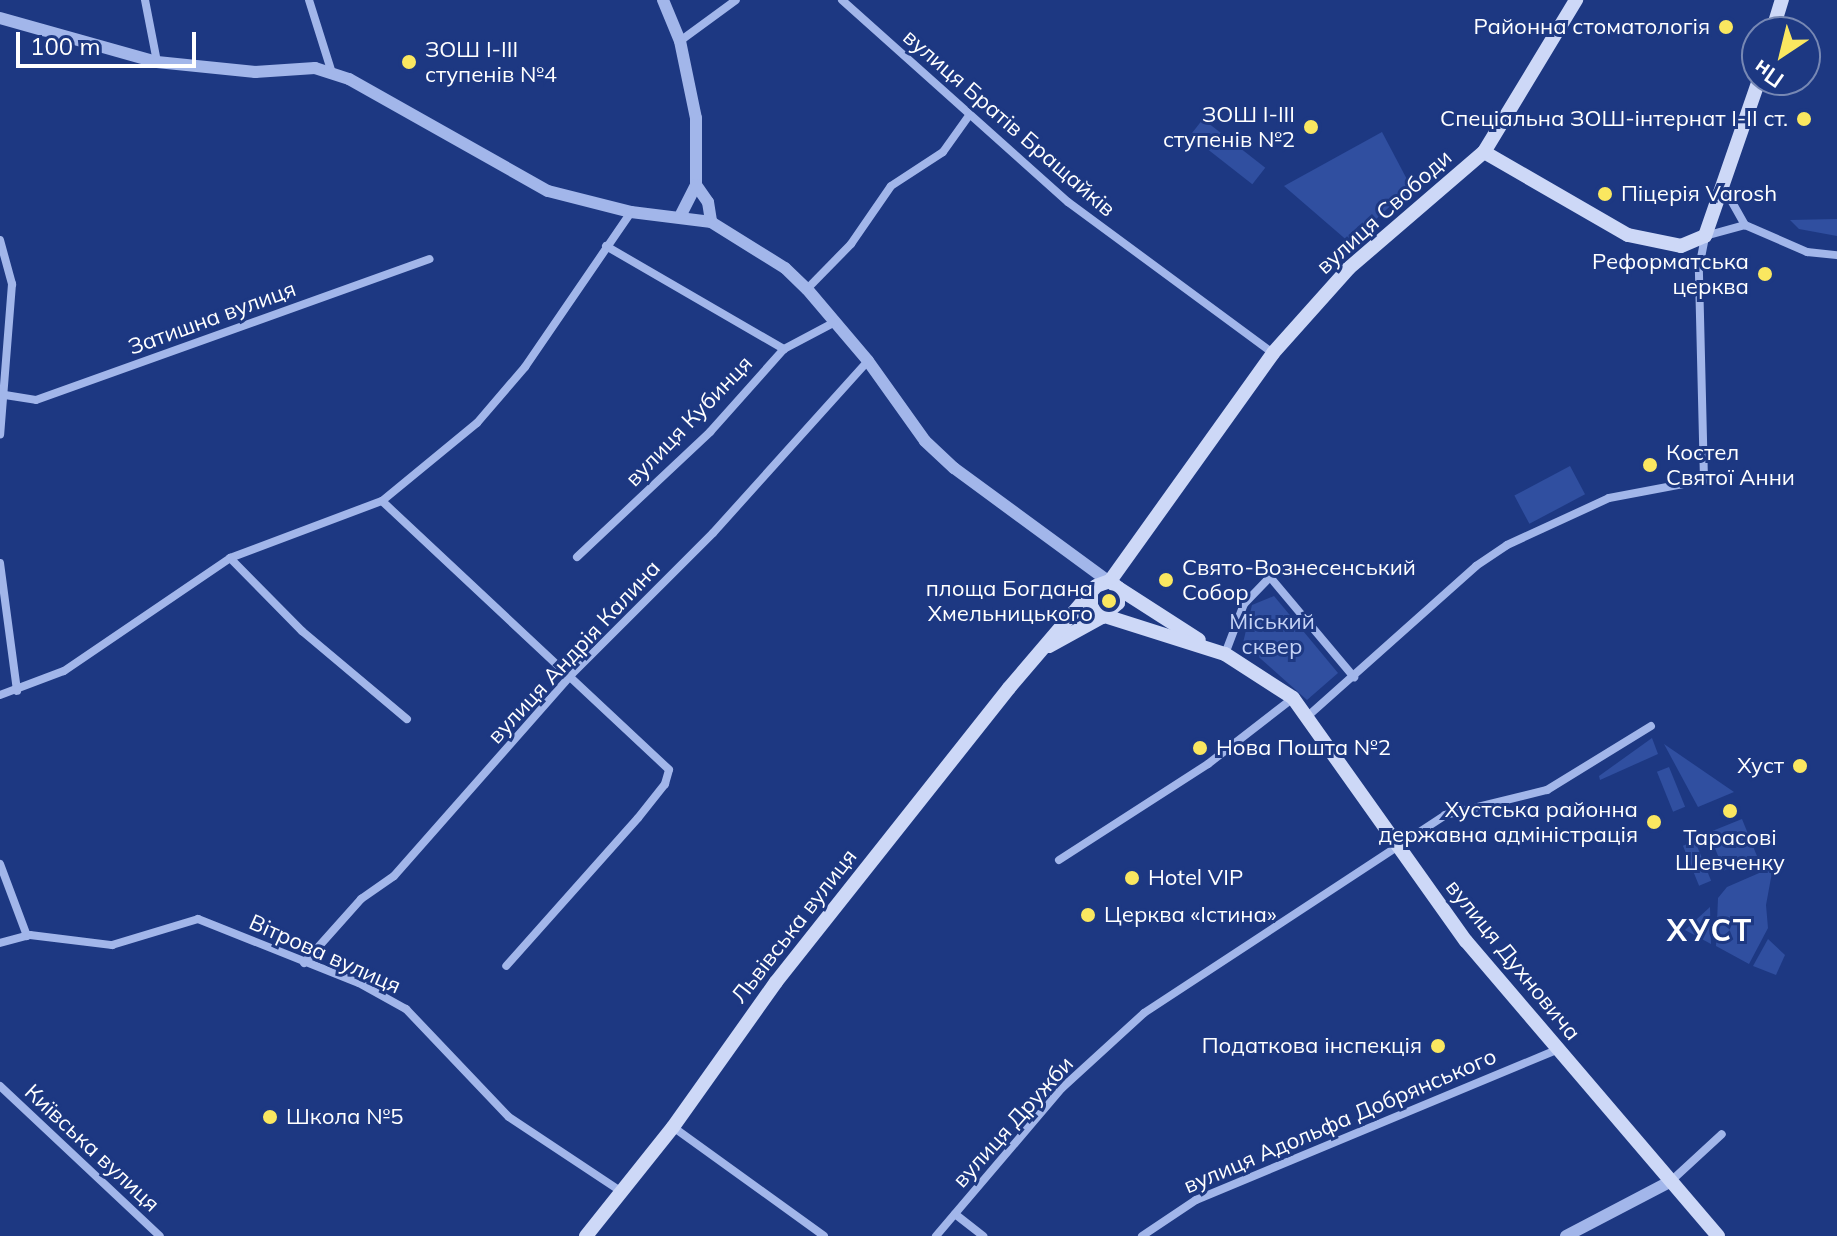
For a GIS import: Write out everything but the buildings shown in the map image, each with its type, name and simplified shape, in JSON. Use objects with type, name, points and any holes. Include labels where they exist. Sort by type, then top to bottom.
[{"type":"main road","points":[[1484,152],[1576,0]]},
{"type":"main road","points":[[1705,236],[1753,96]]},
{"type":"main road","name":"вулиця Свободи","points":[[1111,583],[1273,353],[1355,262],[1484,152],[1628,235],[1676,246],[1705,236]]},
{"type":"main road","points":[[1103,617],[1118,603],[1111,583]]},
{"type":"main road","points":[[1111,583],[1293,698],[1309,715]]},
{"type":"main road","name":"Львівська вулиця","points":[[586,1236],[673,1127],[776,982],[1045,647],[1091,595],[1111,583]]},
{"type":"main road","points":[[1091,595],[1091,607],[1103,617],[1220,652]]},
{"type":"main road","name":"Львівська вулиця","points":[[1045,647],[1103,617]]},
{"type":"main road","name":"вулиця Духновича","points":[[1309,715],[1399,849],[1466,941],[1718,1236]]},
{"type":"street","points":[[145,0],[157,62]]},
{"type":"street","points":[[309,0],[332,73]]},
{"type":"street","points":[[663,0],[680,41],[696,118],[696,185],[681,214]]},
{"type":"street","points":[[680,41],[736,0]]},
{"type":"street","name":"вулиця Братів Бращайків","points":[[842,0],[968,117],[1068,202],[1273,353]]},
{"type":"street","points":[[0,18],[157,62],[255,72],[315,68],[332,73],[548,191],[631,212],[681,214],[711,222],[785,268],[807,289],[868,361],[925,441],[954,468],[1111,583]]},
{"type":"street","points":[[807,289],[851,244],[891,186],[943,152],[968,117]]},
{"type":"street","points":[[696,185],[708,202],[711,222]]},
{"type":"street","points":[[1722,185],[1745,225],[1807,252],[1837,255]]},
{"type":"street","points":[[0,695],[64,671],[230,558],[382,501],[477,423],[525,367],[631,212]]},
{"type":"street","points":[[1309,715],[1476,566],[1507,545],[1609,498],[1704,480],[1698,278],[1705,236],[1745,225]]},
{"type":"street","points":[[0,240],[12,284],[0,435]]},
{"type":"street","points":[[606,246],[784,349]]},
{"type":"street","name":"Затишна вулиця","points":[[5,395],[36,400],[429,259]]},
{"type":"street","name":"вулиця Кубинця","points":[[577,557],[710,432],[784,349],[835,322]]},
{"type":"street","name":"вулиця Андрія Калина","points":[[304,963],[361,899],[394,876],[571,675],[713,533],[868,361]]},
{"type":"street","points":[[382,501],[666,764],[665,784],[506,966]]},
{"type":"street","points":[[230,558],[302,631],[407,719]]},
{"type":"street","points":[[0,563],[17,691]]},
{"type":"street","points":[[1220,652],[1244,604],[1270,577],[1354,677]]},
{"type":"street","points":[[1059,860],[1208,764],[1293,698]]},
{"type":"street","name":"вулиця Дружби","points":[[936,1236],[1062,1088],[1144,1013],[1399,849],[1445,815],[1572,779],[1651,726]]},
{"type":"street","points":[[0,864],[27,936]]},
{"type":"street","name":"Вітрова вулиця","points":[[0,943],[27,936],[112,945],[198,919],[359,983],[406,1009],[509,1117],[622,1192]]},
{"type":"street","name":"вулиця Адольфа Добрянського","points":[[1142,1236],[1196,1200],[1557,1050]]},
{"type":"street","name":"Київська вулиця","points":[[0,1086],[160,1236]]},
{"type":"street","points":[[673,1127],[824,1236]]},
{"type":"street","points":[[1566,1236],[1671,1181],[1722,1134]]},
{"type":"street","points":[[955,1214],[983,1236]]},
{"type":"green space","points":[[1203,119],[1265,168],[1252,184],[1190,136]]},
{"type":"green space","points":[[1382,132],[1411,187],[1350,243],[1284,186]]},
{"type":"green space","points":[[1837,219],[1837,236],[1799,229],[1790,220]]},
{"type":"green space","points":[[1570,466],[1585,494],[1529,524],[1514,496]]},
{"type":"green space","name":"Міський сквер","points":[[1274,596],[1338,673],[1307,700],[1243,643],[1252,605]]},
{"type":"green space","points":[[1652,738],[1658,754],[1600,780],[1599,776]]},
{"type":"green space","points":[[1664,744],[1734,792],[1698,807]]},
{"type":"green space","points":[[1669,767],[1685,807],[1673,812],[1657,772]]},
{"type":"green space","points":[[1742,819],[1757,857],[1724,871],[1709,832]]},
{"type":"green space","points":[[1695,841],[1711,881],[1699,886],[1683,846]]},
{"type":"green space","points":[[1773,867],[1766,905],[1768,928],[1749,964],[1716,946],[1718,898],[1727,887]]},
{"type":"green space","points":[[1710,907],[1711,944],[1685,930]]},
{"type":"green space","points":[[1768,939],[1785,955],[1776,975],[1753,966]]},
{"type":"place","name":"Районна стоматологія","points":[[1726,27]]},
{"type":"place","name":"ЗОШ І-ІІІ ступенів №4","points":[[409,62]]},
{"type":"place","name":"Спеціальна ЗОШ-інтернат І-ІІ ст.","points":[[1804,119]]},
{"type":"place","name":"ЗОШ І-ІІІ ступенів №2","points":[[1311,127]]},
{"type":"place","name":"Піцерія Varosh","points":[[1605,194]]},
{"type":"place","name":"Реформатська церква","points":[[1765,274]]},
{"type":"place","name":"Костел Святої Анни","points":[[1650,465]]},
{"type":"place","name":"Свято-Вознесенський Собор","points":[[1166,580]]},
{"type":"place","name":"площа Богдана Хмельницького","points":[[1109,601]]},
{"type":"place","name":"Нова Пошта №2","points":[[1200,748]]},
{"type":"place","name":"Хуст","points":[[1800,766]]},
{"type":"place","name":"Тарасові Шевченку","points":[[1730,811]]},
{"type":"place","name":"Хустська районна державна адміністрація","points":[[1654,822]]},
{"type":"place","name":"Hotel VIP","points":[[1132,878]]},
{"type":"place","name":"Церква «Істина»","points":[[1088,915]]},
{"type":"place","name":"Податкова інспекція","points":[[1438,1046]]},
{"type":"place","name":"Школа №5","points":[[270,1117]]},
{"type":"district","name":"ХУСТ","points":[[1710,930]]}]
